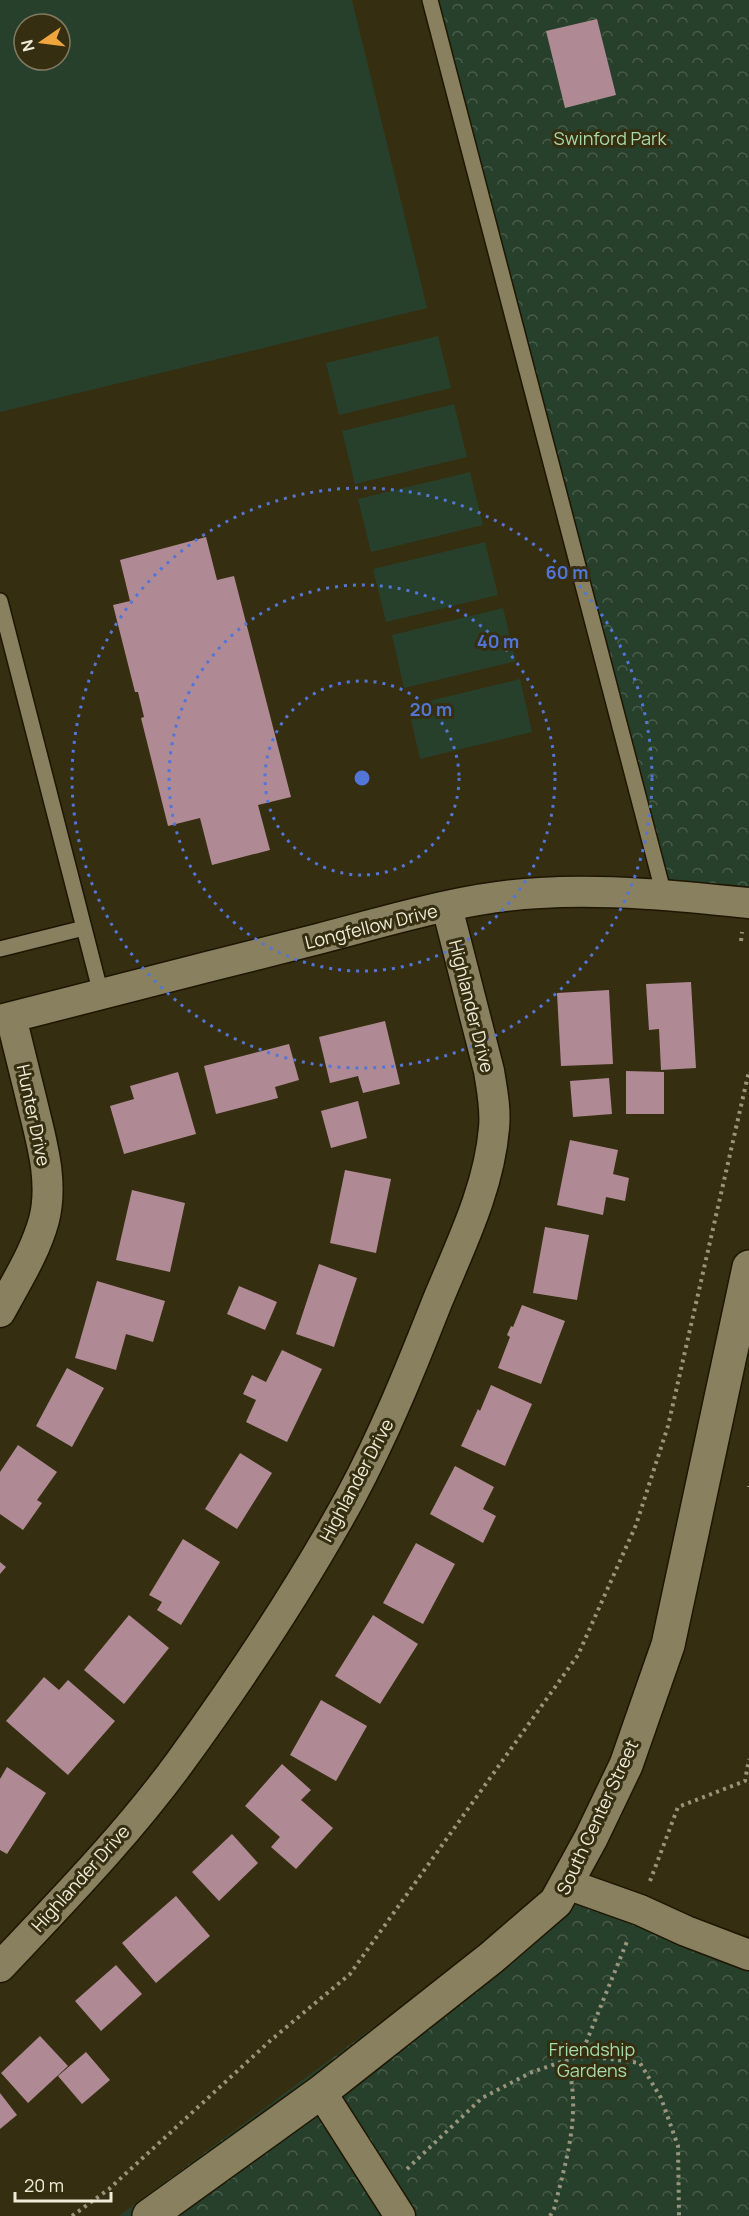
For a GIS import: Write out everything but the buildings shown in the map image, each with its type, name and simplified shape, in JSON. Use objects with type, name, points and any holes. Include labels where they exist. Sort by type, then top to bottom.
[{"type":"main road","name":"South Center Street","points":[[149,2216],[321,2092],[490,1958],[556,1902],[626,1765],[668,1645],[749,1267]]},
{"type":"street","name":"Longfellow Drive","points":[[6,1018],[412,915],[495,898],[539,893],[664,895],[749,903]]},
{"type":"street","name":"Highlander Drive","points":[[0,1967],[97,1863],[178,1764],[235,1683],[303,1577],[350,1497],[397,1401],[477,1205],[489,1162],[494,1127],[494,1098],[489,1071],[447,908]]},
{"type":"street","name":"Hunter Drive","points":[[0,1312],[33,1251],[44,1219],[47,1200],[47,1176],[43,1148],[6,1018]]},
{"type":"street","points":[[567,1884],[640,1910],[686,1932],[749,1955]]},
{"type":"street","points":[[321,2092],[400,2216]]},
{"type":"lane","points":[[430,0],[664,895]]},
{"type":"lane","points":[[0,601],[101,994]]},
{"type":"lane","points":[[0,949],[84,928]]},
{"type":"path","points":[[72,2216],[109,2189],[271,2040],[350,1974],[578,1655],[636,1525],[668,1426],[749,1071]]},
{"type":"path","points":[[580,2055],[640,1910],[678,1807],[745,1781],[749,1759]]},
{"type":"path","points":[[406,2170],[482,2098],[530,2073],[580,2055],[640,2063],[661,2098],[678,2146],[679,2216]]},
{"type":"path","points":[[550,2216],[571,2141],[573,2081],[566,2060]]},
{"type":"green space","points":[[0,0],[352,0],[427,308],[0,412]]},
{"type":"green space","name":"Swinford Park","points":[[430,0],[749,0],[749,903],[664,895]]},
{"type":"green space","points":[[438,336],[451,388],[339,415],[326,363]]},
{"type":"green space","points":[[454,404],[467,457],[355,484],[342,431]]},
{"type":"green space","points":[[470,472],[483,525],[371,552],[358,499]]},
{"type":"green space","points":[[485,542],[498,595],[386,622],[373,569]]},
{"type":"green space","points":[[503,608],[516,661],[404,688],[392,635]]},
{"type":"green space","points":[[520,679],[532,732],[420,759],[408,706]]},
{"type":"green space","name":"Friendship Gardens","points":[[567,1884],[749,1948],[749,2216],[119,2216]]}]
